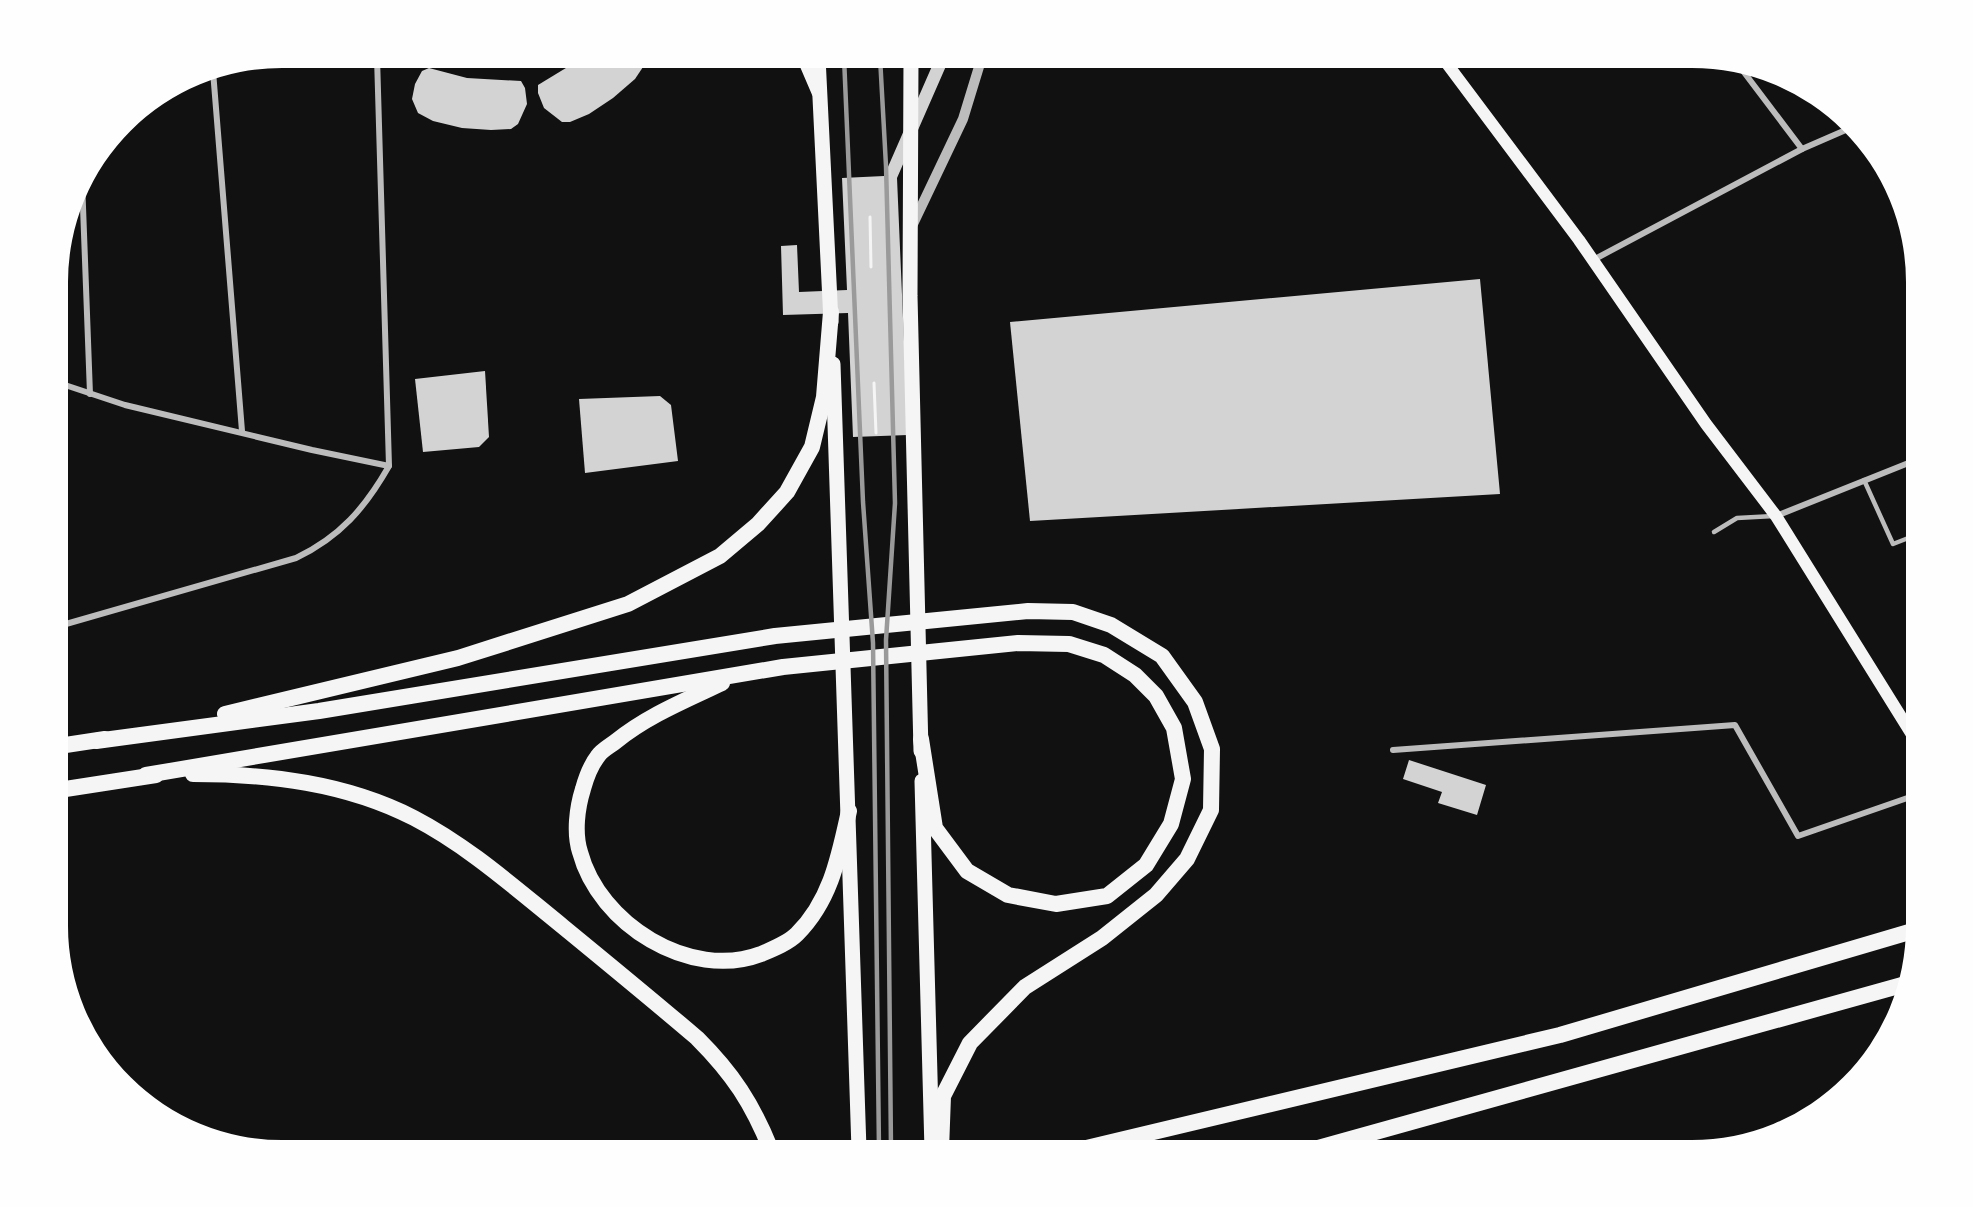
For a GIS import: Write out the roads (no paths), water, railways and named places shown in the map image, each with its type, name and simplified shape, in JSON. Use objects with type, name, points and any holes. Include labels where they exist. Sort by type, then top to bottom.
[{"type":"highway","points":[[68,744],[192,722],[458,658],[628,604],[720,556],[758,524],[787,492],[812,447],[824,396],[831,312]]},
{"type":"highway","points":[[88,741],[319,711],[775,636],[1028,611],[1074,612],[1111,625],[1162,656],[1195,702],[1212,749],[1211,810],[1187,859],[1156,895],[1102,938],[1025,987],[970,1043],[943,1096],[941,1140]]},
{"type":"highway","points":[[68,788],[783,667],[1018,643],[1069,644],[1104,655],[1135,675],[1156,696],[1174,728],[1183,779],[1171,824],[1146,865],[1107,896],[1056,904],[1008,895],[967,871],[935,828],[921,739]]},
{"type":"highway","points":[[740,674],[641,721],[598,755],[579,802],[579,851],[593,882],[613,910],[649,938],[688,958],[718,961],[748,959],[774,949],[796,935],[818,908],[834,875],[849,811]]},
{"type":"highway","points":[[146,775],[236,774],[284,778],[326,787],[373,801],[413,818],[461,845],[697,1038],[723,1064],[744,1092],[766,1140]]},
{"type":"highway","points":[[1120,1140],[1560,1035],[1905,933]]},
{"type":"highway","points":[[1347,1140],[1896,987]]},
{"type":"main road","points":[[809,68],[819,92]]},
{"type":"main road","points":[[818,68],[831,312],[859,1140]]},
{"type":"main road","points":[[911,68],[910,296],[932,1140]]},
{"type":"main road","points":[[1450,68],[1593,260],[1706,424],[1776,516],[1906,724]]},
{"type":"street","points":[[68,624],[259,571],[313,550],[330,540],[357,516],[389,466],[377,68]]},
{"type":"street","points":[[911,227],[963,119],[979,68]]},
{"type":"street","points":[[1746,75],[1802,149]]},
{"type":"street","points":[[214,79],[242,431]]},
{"type":"street","points":[[1593,260],[1802,149],[1844,131]]},
{"type":"street","points":[[83,203],[90,394]]},
{"type":"street","points":[[68,386],[90,394],[312,450],[389,466]]},
{"type":"street","points":[[1776,516],[1905,463]]},
{"type":"street","points":[[1393,750],[1735,725],[1798,836],[1906,799]]},
{"type":"street","points":[[68,740],[88,741]]},
{"type":"lane","points":[[1864,480],[1893,544],[1905,539]]},
{"type":"lane","points":[[1714,532],[1737,519],[1776,516]]},
{"type":"railway","points":[[844,68],[863,502],[873,643],[879,1140]]},
{"type":"railway","points":[[881,68],[886,166],[895,503],[886,640],[891,1140]]}]
